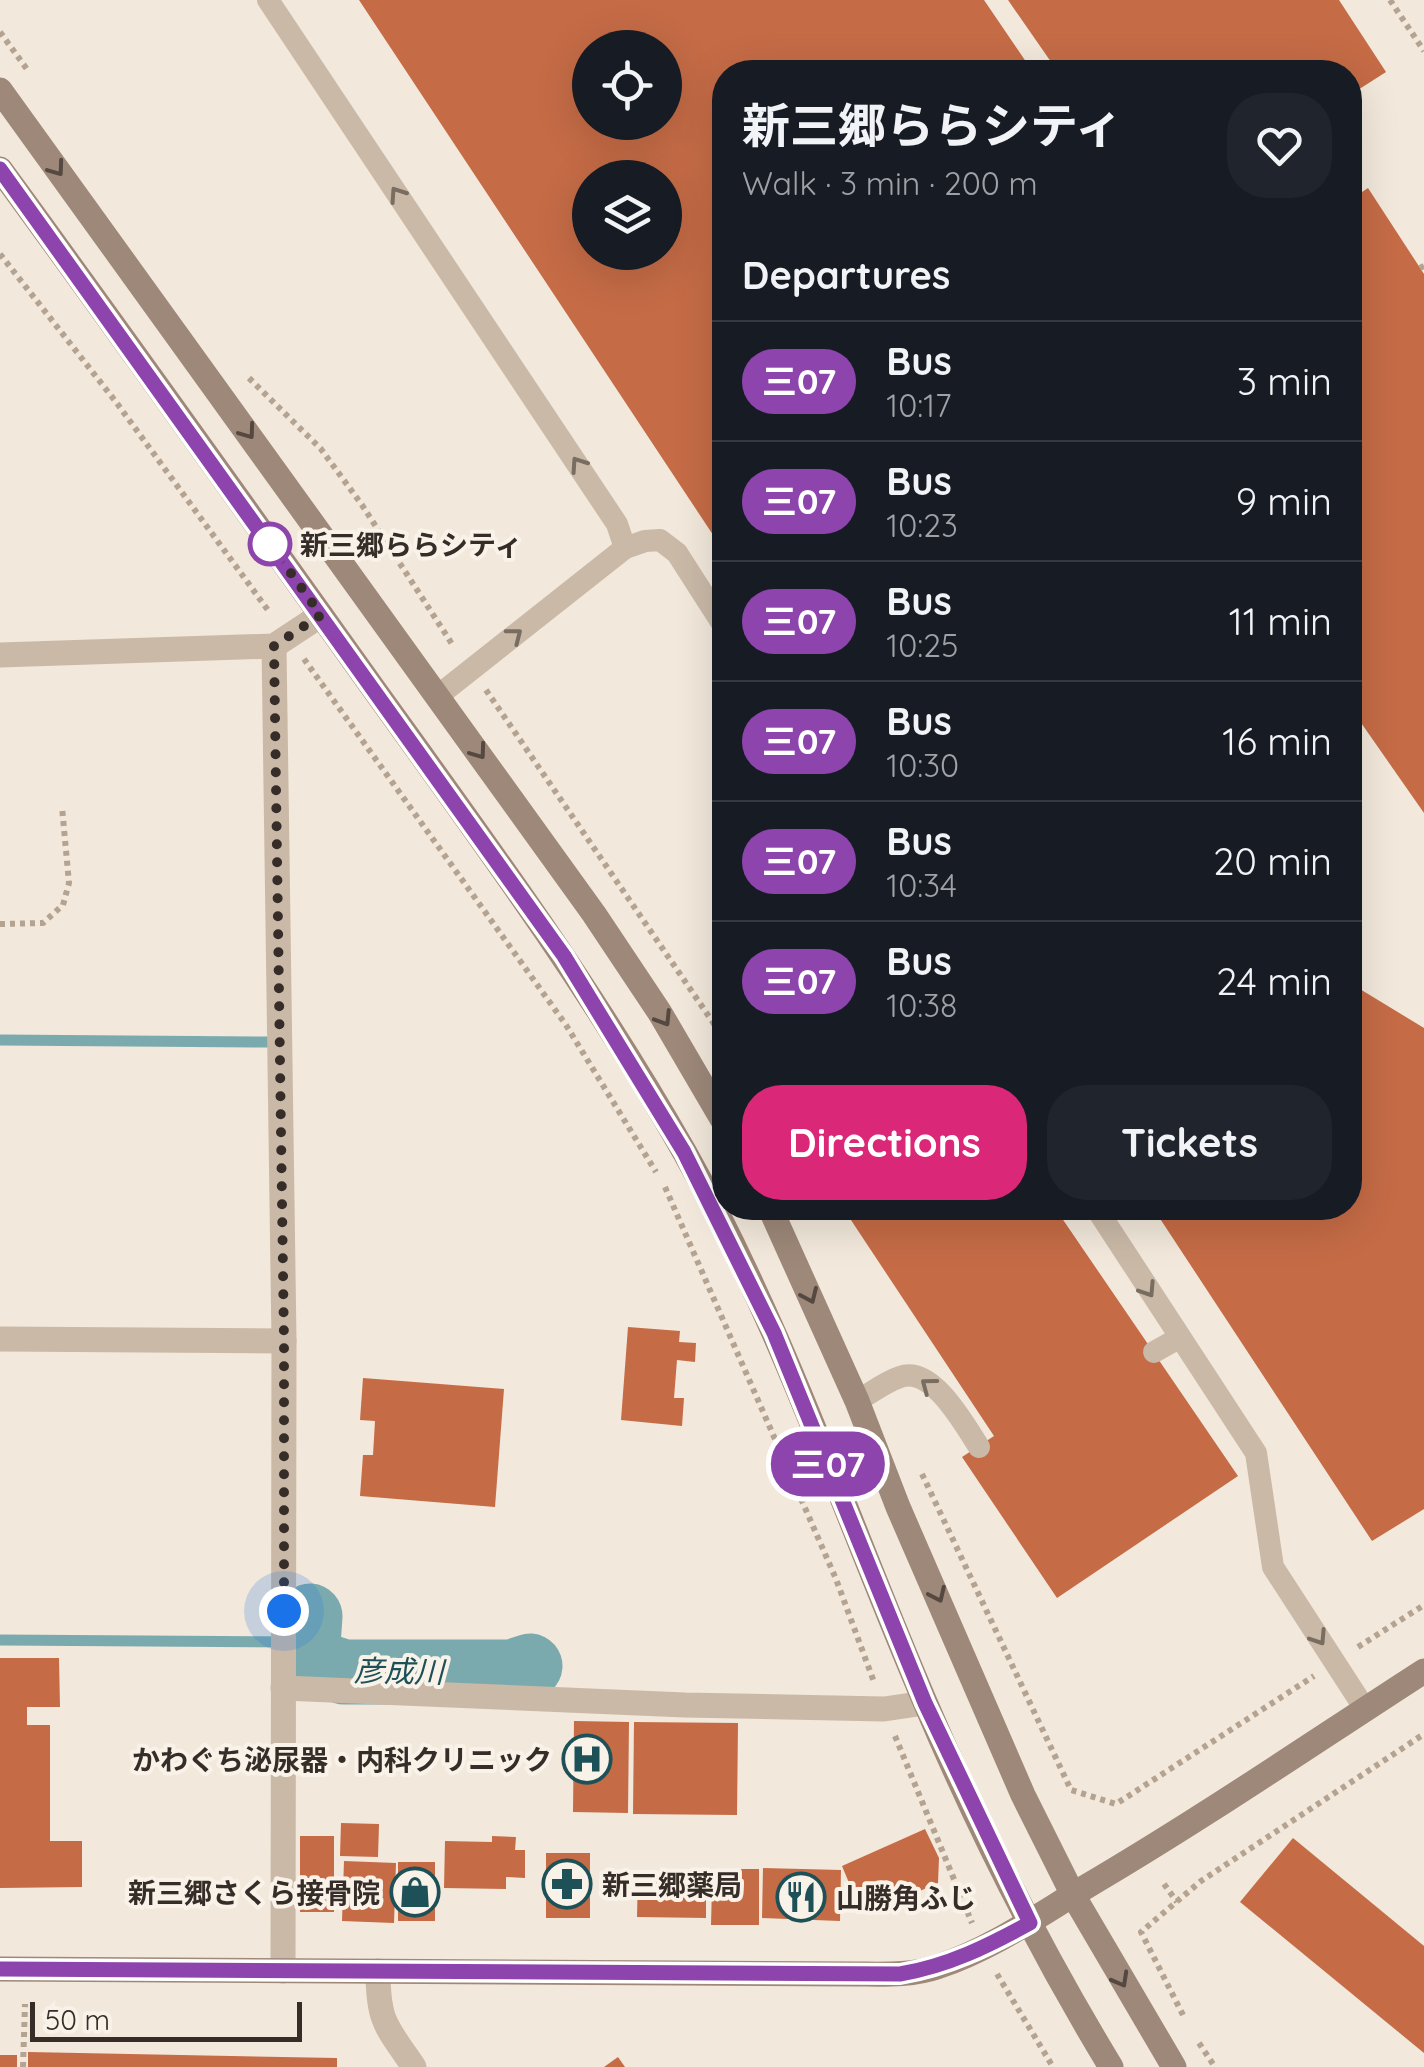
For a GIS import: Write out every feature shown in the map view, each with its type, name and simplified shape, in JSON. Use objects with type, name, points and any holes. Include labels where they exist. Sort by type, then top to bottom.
[{"type":"street","points":[[0,90],[605,930],[712,1102]]},
{"type":"street","points":[[0,170],[564,956],[684,1152],[712,1208]]},
{"type":"street","points":[[0,655],[280,642],[321,615]]},
{"type":"street","points":[[280,642],[283,1970]]},
{"type":"street","points":[[718,1220],[774,1333],[925,1703],[1030,1923],[1112,2067]]},
{"type":"street","points":[[775,1220],[857,1401],[898,1508],[1023,1794],[1073,1895],[1174,2067]]},
{"type":"street","points":[[0,1339],[284,1341]]},
{"type":"street","points":[[0,1969],[900,1974],[933,1968],[982,1949],[1030,1923],[1424,1671]]},
{"type":"street","points":[[284,1688],[884,1709],[925,1703]]},
{"type":"street","points":[[378,1971],[382,2020],[414,2067]]},
{"type":"lane","points":[[268,0],[618,524],[625,548]]},
{"type":"lane","points":[[439,696],[625,548],[645,541],[660,540],[676,553],[712,608]]},
{"type":"lane","points":[[1104,1220],[1256,1454],[1272,1568],[1365,1709]]},
{"type":"lane","points":[[1154,1352],[1179,1338]]},
{"type":"lane","points":[[857,1401],[901,1376],[914,1375],[929,1381],[973,1421],[978,1447]]},
{"type":"path","points":[[1390,0],[1424,52]]},
{"type":"path","points":[[0,32],[34,80]]},
{"type":"path","points":[[0,254],[116,402],[280,642],[566,1025],[662,1180],[828,1562],[982,1949],[1053,2067]]},
{"type":"path","points":[[240,365],[251,381],[320,449],[362,505],[454,647]]},
{"type":"path","points":[[480,680],[712,1021]]},
{"type":"path","points":[[0,924],[43,923],[63,905],[69,883],[62,807]]},
{"type":"path","points":[[914,1459],[1071,1790],[1116,1804],[1424,1605]]},
{"type":"path","points":[[1216,2067],[1192,2032],[1140,1932],[1200,1882],[1424,1734]]},
{"type":"path","points":[[1164,1884],[1176,1902]]},
{"type":"path","points":[[23,2067],[25,2004]]},
{"type":"building","points":[[359,0],[984,0],[1025,60],[712,60],[712,533]]},
{"type":"building","points":[[1008,0],[1339,0],[1386,72],[1362,87],[1362,60],[1050,60]]},
{"type":"building","points":[[1368,188],[1424,274],[1424,813],[1362,724],[1362,192]]},
{"type":"building","points":[[1362,990],[1424,1028],[1424,1509],[1372,1541],[1161,1220],[1362,1220]]},
{"type":"building","points":[[851,1220],[1063,1220],[1238,1476],[1057,1598],[962,1457],[994,1436]]},
{"type":"building","points":[[628,1327],[680,1331],[679,1342],[696,1343],[695,1362],[677,1360],[674,1398],[684,1398],[682,1426],[621,1420]]},
{"type":"building","points":[[363,1378],[504,1389],[495,1507],[360,1496],[363,1455],[373,1455],[375,1421],[360,1420]]},
{"type":"building","points":[[0,1658],[59,1658],[60,1707],[27,1707],[27,1725],[50,1725],[50,1841],[82,1841],[82,1887],[0,1888]]},
{"type":"building","points":[[574,1721],[629,1722],[628,1813],[573,1812]]},
{"type":"building","points":[[634,1722],[738,1723],[737,1815],[633,1814]]},
{"type":"building","points":[[341,1823],[379,1824],[378,1857],[340,1856]]},
{"type":"building","points":[[925,1829],[939,1858],[938,1883],[870,1913],[858,1887],[852,1890],[842,1866]]},
{"type":"building","points":[[300,1836],[334,1836],[334,1912],[300,1912]]},
{"type":"building","points":[[492,1836],[516,1837],[515,1850],[525,1850],[525,1878],[506,1877],[506,1889],[444,1888],[445,1841],[492,1842]]},
{"type":"building","points":[[1293,1838],[1424,1946],[1424,2053],[1240,1902]]},
{"type":"building","points":[[546,1853],[590,1853],[590,1918],[546,1918]]},
{"type":"building","points":[[344,1861],[396,1863],[394,1923],[342,1921]]},
{"type":"building","points":[[398,1862],[435,1862],[435,1921],[398,1921]]},
{"type":"building","points":[[763,1868],[841,1870],[840,1921],[762,1918]]},
{"type":"building","points":[[720,1869],[759,1869],[759,1925],[711,1925],[712,1886],[720,1886]]},
{"type":"building","points":[[638,1873],[706,1874],[706,1918],[637,1917]]},
{"type":"building","points":[[28,2052],[337,2058],[337,2067],[28,2067]]},
{"type":"building","points":[[0,2055],[17,2055],[17,2067],[0,2067]]},
{"type":"building","points":[[618,2057],[625,2067],[604,2067]]},
{"type":"waterway","points":[[0,1040],[267,1042]]},
{"type":"waterway","name":"彦成川","points":[[310,1616],[308,1645],[319,1664],[344,1672],[512,1672],[530,1666]]},
{"type":"waterway","points":[[0,1640],[308,1642]]},
{"type":"bus line","name":"三07","points":[[0,169],[564,956],[684,1152],[712,1205]]},
{"type":"bus line","name":"三07","points":[[0,1969],[900,1974],[933,1968],[982,1949],[1030,1923],[925,1703],[774,1333],[720,1220]]},
{"type":"place","name":"新三郷ららシティ","points":[[270,544]]},
{"type":"place","name":"かわぐち泌尿器・内科クリニック","points":[[587,1759]]},
{"type":"place","name":"新三郷薬局","points":[[567,1884]]},
{"type":"place","name":"新三郷さくら接骨院","points":[[415,1892]]},
{"type":"place","name":"山勝角ふじ","points":[[801,1897]]},
{"type":"route","points":[[270,544],[321,615],[274,646],[284,1611]]}]
